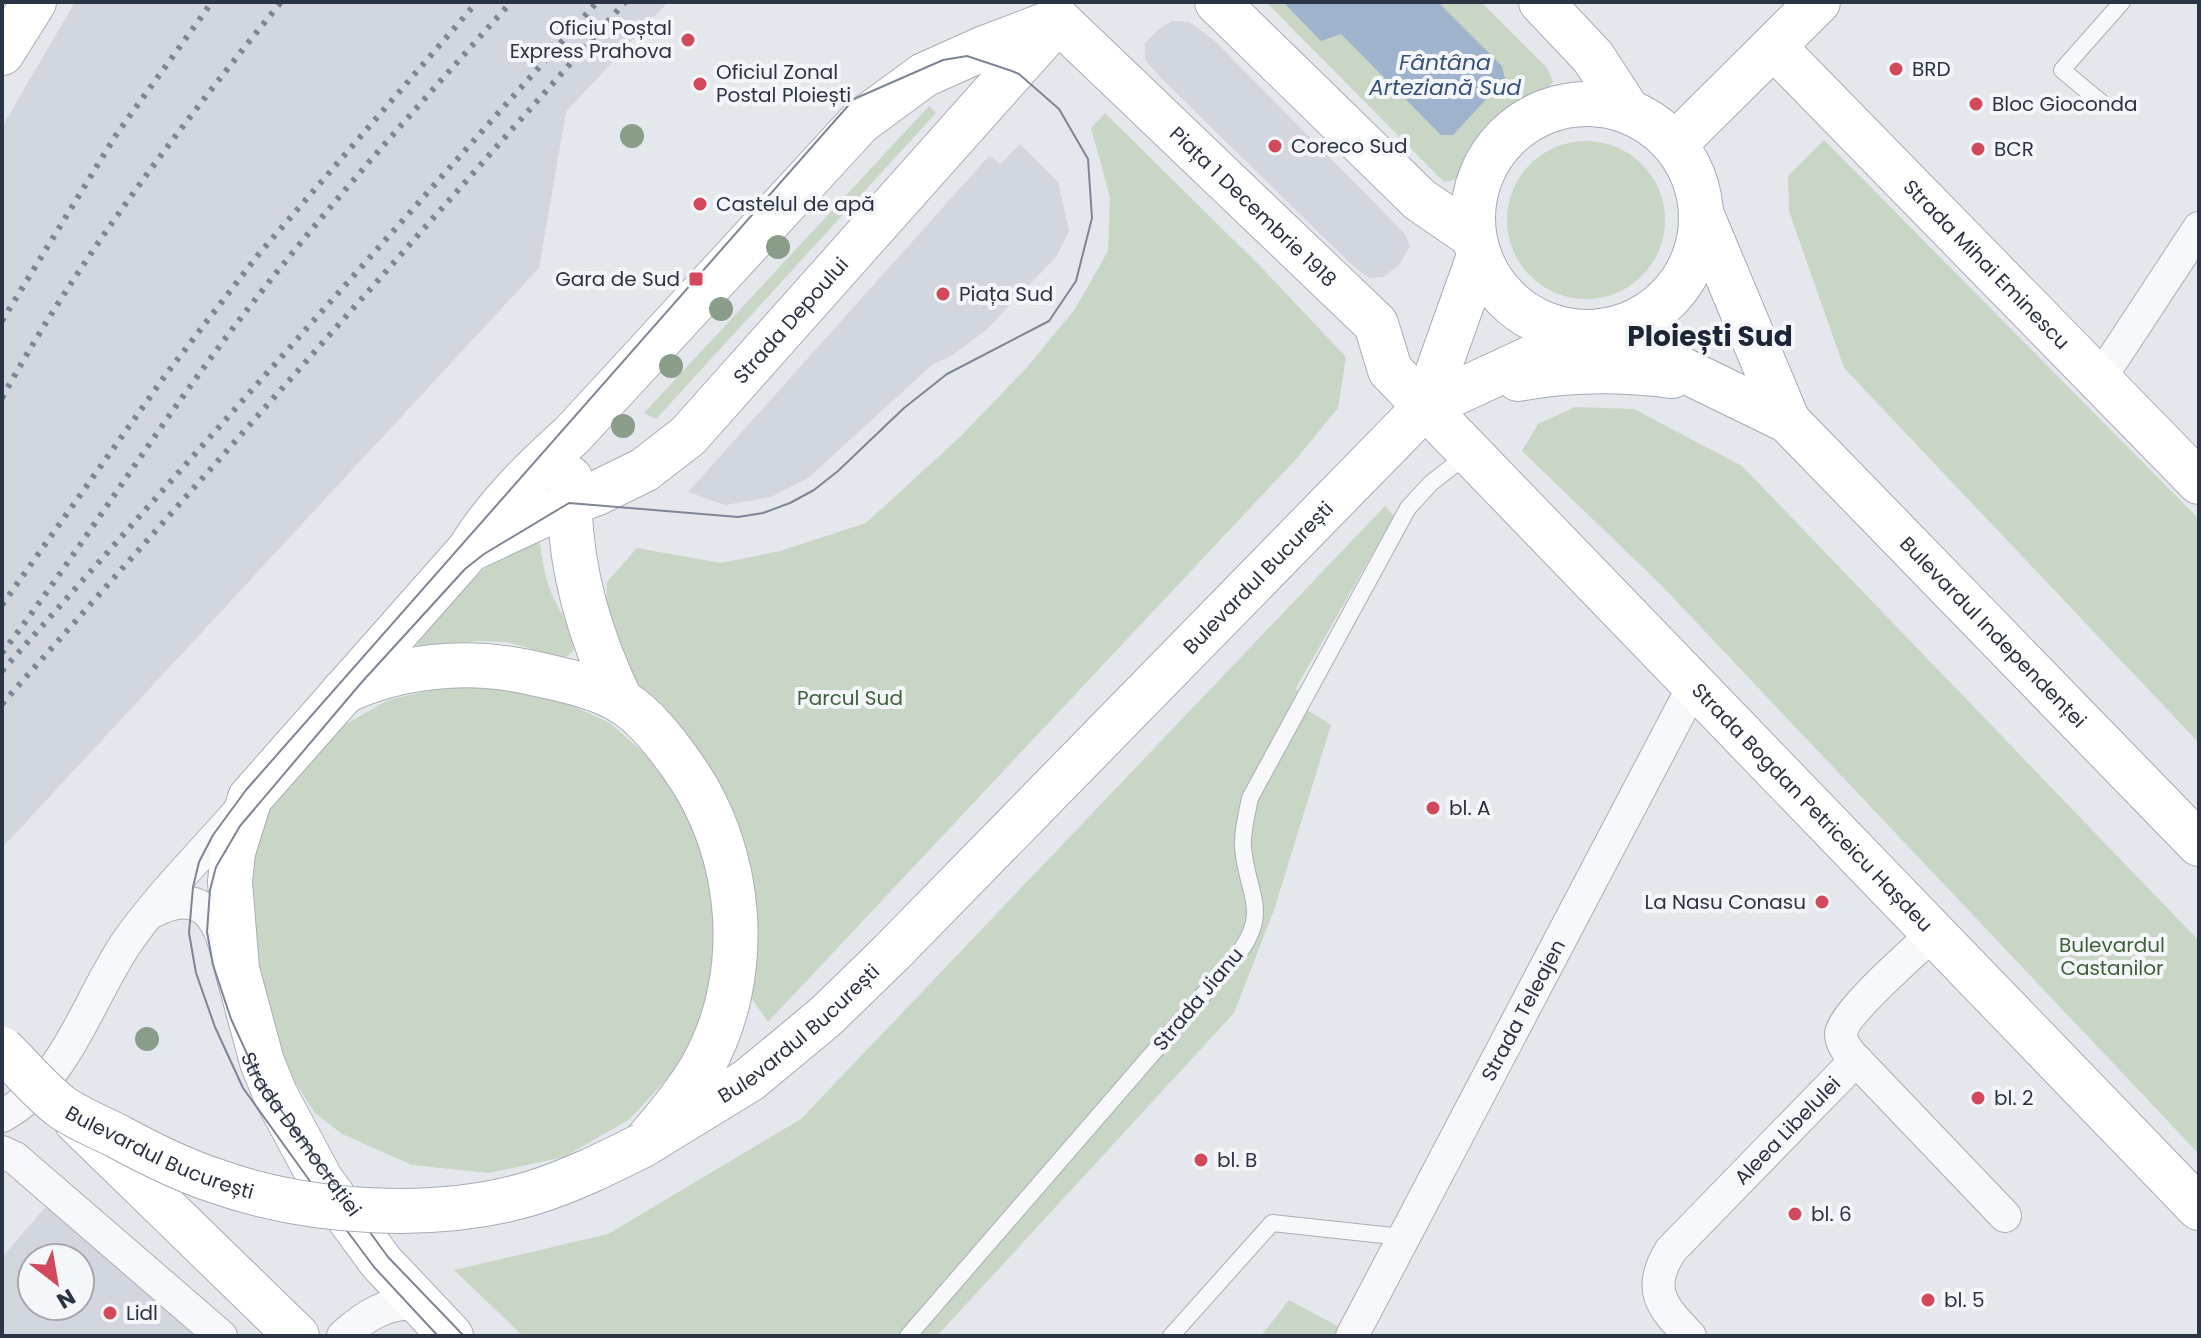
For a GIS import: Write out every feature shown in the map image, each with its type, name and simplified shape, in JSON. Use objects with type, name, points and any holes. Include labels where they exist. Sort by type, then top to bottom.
[{"type":"main road","points":[[2,53],[34,2]]},
{"type":"main road","points":[[1217,2],[1420,200],[1476,247]]},
{"type":"main road","points":[[1541,2],[1593,57],[1628,111]]},
{"type":"main road","points":[[1675,144],[1818,2]]},
{"type":"main road","name":"Piața 1 Decembrie 1918","points":[[1066,11],[1142,97],[1376,324],[1390,370],[1428,410]]},
{"type":"main road","name":"Strada Depoului","points":[[343,692],[469,550],[484,526],[543,461],[572,435],[860,122],[924,75],[1066,11]]},
{"type":"main road","name":"Strada Depoului","points":[[469,550],[644,470],[688,436],[1066,11]]},
{"type":"main road","name":"Strada Mihai Eminescu","points":[[1774,47],[2199,482]]},
{"type":"main road","name":"Bulevardul Independenței","points":[[1573,104],[1610,105],[1628,111],[1645,119],[1675,144],[1688,165],[1698,188],[1701,213],[1698,246],[1685,277],[1663,303],[1635,321],[1595,331],[1569,331],[1542,323],[1513,305],[1491,280],[1476,247],[1474,200],[1485,165],[1507,136],[1538,114],[1573,104]]},
{"type":"main road","name":"Bulevardul Independenței","points":[[1701,213],[1788,421]]},
{"type":"main road","name":"Bulevardul București","points":[[1428,410],[1476,247]]},
{"type":"main road","name":"Bulevardul Independenței","points":[[1595,331],[1788,421],[2199,844]]},
{"type":"main road","name":"Bulevardul București","points":[[2,1049],[63,1108],[137,1147],[215,1181],[258,1194],[313,1204],[368,1209],[427,1209],[476,1205],[530,1194],[584,1175],[643,1145],[749,1080],[825,1017],[1428,410],[1595,331]]},
{"type":"main road","points":[[1428,410],[1548,373],[1601,369],[1704,380]]},
{"type":"main road","name":"Strada Bogdan Petriceicu Hașdeu","points":[[1428,410],[2199,1208]]},
{"type":"main road","points":[[572,435],[569,503],[578,584],[599,653],[621,701]]},
{"type":"main road","points":[[343,692],[361,683],[392,675],[464,665],[509,668],[582,686],[621,701],[653,729],[674,754],[701,795],[721,841],[730,874],[735,921],[733,972],[726,1005],[703,1066],[680,1102],[643,1145]]},
{"type":"main road","name":"Strada Democrației","points":[[343,692],[250,798],[233,852],[230,882],[237,969],[262,1062],[276,1096],[321,1180],[381,1262],[451,1336]]},
{"type":"main road","points":[[63,1108],[297,1336]]},
{"type":"street","points":[[2099,380],[2199,228]]},
{"type":"street","name":"Strada Teleajen","points":[[1352,1336],[1694,685]]},
{"type":"street","points":[[221,1336],[8,1155],[11,1132],[8,1113],[45,1078],[78,1032],[125,945],[250,798]]},
{"type":"street","points":[[150,913],[167,904],[186,900],[202,907],[214,920],[224,939],[242,1019],[251,1026]]},
{"type":"street","name":"Aleea Libelulei","points":[[1690,1336],[1668,1313],[1660,1299],[1656,1283],[1661,1266],[1671,1250],[1856,1060],[1846,1049],[1841,1036],[1844,1023],[1934,933]]},
{"type":"street","points":[[1856,1060],[2005,1216]]},
{"type":"street","points":[[354,1326],[381,1284],[381,1262]]},
{"type":"street","points":[[354,1326],[398,1303],[419,1303]]},
{"type":"lane","points":[[2103,104],[2062,70],[2122,2]]},
{"type":"lane","name":"Strada Jianu","points":[[908,1336],[1251,936],[1257,913],[1243,843],[1250,798],[1408,508],[1431,483],[1470,453]]},
{"type":"lane","points":[[1171,1336],[1272,1223],[1402,1237]]},
{"type":"shaded area","points":[[75,2],[668,2],[566,112],[539,268],[2,848],[2,127]]},
{"type":"shaded area","points":[[1172,21],[1189,22],[1214,40],[1405,234],[1410,246],[1399,265],[1383,277],[1369,278],[1352,265],[1160,77],[1145,60],[1145,43]]},
{"type":"shaded area","name":"Piața Sud","points":[[1020,144],[1058,182],[1069,231],[1056,257],[985,331],[951,356],[932,365],[808,478],[771,497],[725,505],[688,492],[989,156],[1001,164]]},
{"type":"shaded area","points":[[52,1200],[203,1336],[2,1336],[2,1257]]},
{"type":"green space","points":[[1266,2],[1481,2],[1547,68],[1553,82],[1539,94],[1509,106],[1492,119],[1478,138],[1460,179],[1444,182]]},
{"type":"green space","points":[[929,106],[936,113],[656,419],[644,413]]},
{"type":"green space","name":"Parcul Sud","points":[[1105,113],[1261,267],[1346,357],[1338,408],[1297,458],[768,1022],[750,996],[657,714],[605,629],[607,582],[637,548],[721,563],[780,551],[866,523],[961,436],[1029,365],[1075,309],[1108,251],[1110,197],[1091,128]]},
{"type":"green space","points":[[1824,140],[2199,519],[2199,743],[1844,368],[1789,211],[1788,176]]},
{"type":"green space","points":[[1586,141],[1616,147],[1642,164],[1659,190],[1665,220],[1659,250],[1642,276],[1616,293],[1586,299],[1556,293],[1530,276],[1513,250],[1507,220],[1513,190],[1530,164],[1556,147]]},
{"type":"green space","name":"Bulevardul Castanilor","points":[[1575,407],[1634,409],[1742,466],[2199,941],[2199,1154],[1661,585],[1522,451],[1538,424]]},
{"type":"green space","points":[[1385,506],[1394,516],[1296,688],[1309,711],[1331,725],[1274,910],[1234,1013],[937,1336],[523,1336],[454,1270],[608,1234],[801,1119]]},
{"type":"green space","points":[[539,535],[546,578],[570,628],[572,652],[561,658],[493,641],[460,643],[434,649],[418,646],[417,636],[511,542]]},
{"type":"green space","points":[[463,683],[540,691],[610,723],[667,773],[706,840],[722,915],[713,991],[682,1062],[630,1119],[564,1157],[489,1173],[412,1165],[342,1134],[315,1113],[293,1079],[269,1017],[250,929],[253,830],[322,738],[388,700]]},
{"type":"green space","points":[[1289,1300],[1341,1328],[1336,1336],[1261,1336]]},
{"type":"water","name":"Fântâna Arteziană Sud","points":[[1283,2],[1438,2],[1502,66],[1505,79],[1453,135],[1441,135],[1341,34],[1321,41]]},
{"type":"tram line","points":[[438,1336],[374,1267],[243,1088],[215,1027],[196,973],[189,933],[193,887],[199,862],[213,835],[246,790],[854,99],[943,60],[967,56],[1019,74],[1059,109],[1088,159],[1092,218],[1076,281],[1049,321],[947,374],[904,408],[838,471],[814,490],[790,503],[763,513],[738,517],[569,503],[484,554],[465,569],[361,683],[240,826],[216,867],[210,890],[207,932],[213,965],[231,1019],[259,1080],[388,1257],[464,1336]]},
{"type":"railway","points":[[2,321],[116,135],[212,2]]},
{"type":"railway","points":[[2,398],[32,345],[98,243],[281,2]]},
{"type":"railway","points":[[2,605],[167,373],[258,255],[477,2]]},
{"type":"railway","points":[[2,653],[238,322],[352,182],[511,2]]},
{"type":"railway","points":[[2,671],[597,2]]},
{"type":"railway","points":[[2,704],[625,2]]},
{"type":"place","name":"Oficiu Poștal Express Prahova","points":[[688,40]]},
{"type":"place","name":"BRD","points":[[1896,69]]},
{"type":"place","name":"Oficiul Zonal Postal Ploiești","points":[[700,84]]},
{"type":"place","name":"Bloc Gioconda","points":[[1976,104]]},
{"type":"place","name":"Coreco Sud","points":[[1275,146]]},
{"type":"place","name":"BCR","points":[[1978,149]]},
{"type":"place","name":"Castelul de apă","points":[[700,204]]},
{"type":"place","name":"Gara de Sud","points":[[696,279]]},
{"type":"place","name":"Piața Sud","points":[[943,294]]},
{"type":"place","name":"bl. A","points":[[1433,808]]},
{"type":"place","name":"La Nasu Conasu","points":[[1822,902]]},
{"type":"place","name":"bl. 2","points":[[1978,1098]]},
{"type":"place","name":"bl. B","points":[[1201,1160]]},
{"type":"place","name":"bl. 6","points":[[1795,1214]]},
{"type":"place","name":"bl. 5","points":[[1928,1300]]},
{"type":"place","name":"Lidl","points":[[110,1313]]},
{"type":"district","name":"Ploiești Sud","points":[[1710,336]]}]
